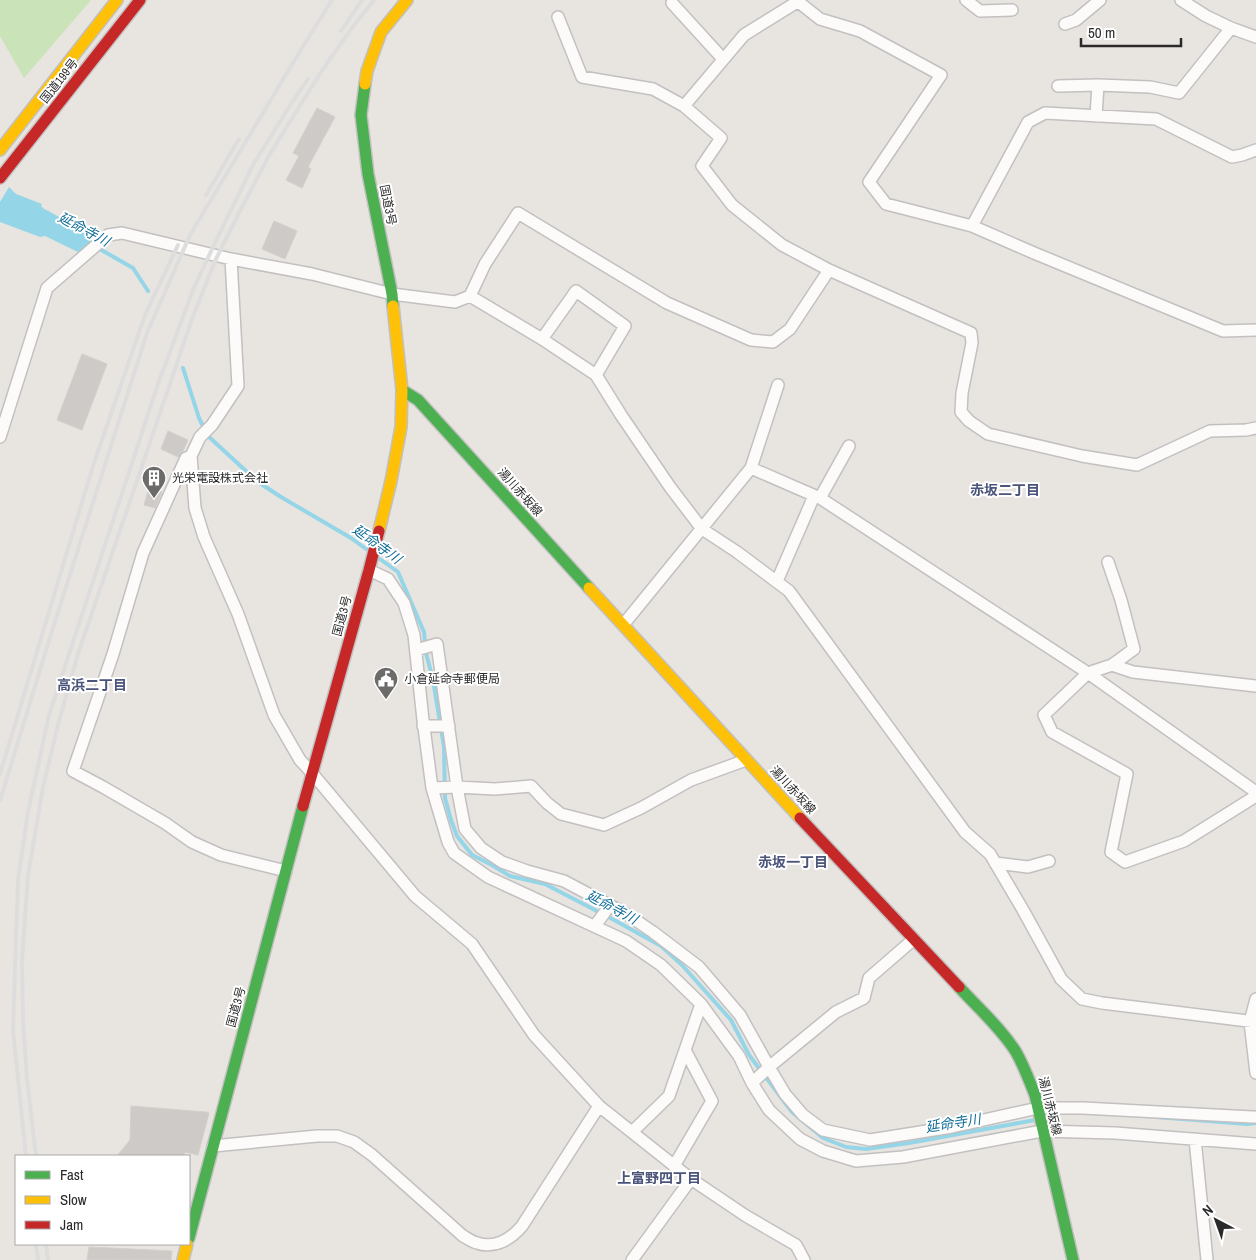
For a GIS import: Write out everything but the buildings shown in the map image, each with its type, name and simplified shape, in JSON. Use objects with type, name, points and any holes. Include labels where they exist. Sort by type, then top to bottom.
[{"type":"main road","name":"国道199号","points":[[0,150],[116,0]]},
{"type":"main road","name":"国道199号","points":[[0,178],[140,0]]},
{"type":"main road","name":"国道3号","points":[[190,1234],[312,773],[370,565],[391,481],[401,427],[402,390],[392,294],[368,174],[361,115],[367,71],[381,32],[407,0]]},
{"type":"main road","name":"湯川赤坂線","points":[[402,390],[418,400],[746,760],[999,1030],[1015,1050],[1035,1095],[1073,1260]]},
{"type":"main road","points":[[183,1260],[187,1245]]},
{"type":"street","points":[[966,0],[980,11],[1012,10]]},
{"type":"street","points":[[1065,24],[1076,20],[1100,0]]},
{"type":"street","points":[[1181,0],[1206,16],[1256,37]]},
{"type":"street","points":[[684,106],[744,35],[797,1],[820,19],[860,30],[941,75],[869,182],[886,204],[972,226],[1223,330],[1256,330]]},
{"type":"street","points":[[672,3],[723,59]]},
{"type":"street","points":[[558,16],[582,77],[653,89],[684,106],[721,138],[702,166],[732,206],[782,245],[829,270],[971,333],[972,343],[962,393],[961,412],[969,421],[988,434],[1082,456],[1137,465],[1210,431],[1256,428]]},
{"type":"street","points":[[1058,86],[1150,87],[1179,92],[1231,28]]},
{"type":"street","points":[[1096,116],[1098,85]]},
{"type":"street","points":[[972,226],[1028,122],[1045,113],[1156,119],[1232,157],[1256,150]]},
{"type":"street","points":[[0,437],[47,288],[108,235],[122,233],[231,259],[312,274],[392,294],[455,302],[470,296],[485,264],[518,213],[667,302],[751,340],[773,342],[790,329],[829,270]]},
{"type":"street","points":[[231,259],[238,386],[212,425],[200,437],[191,456],[195,508],[204,537],[238,614],[274,715],[300,760],[416,896],[472,944],[534,1036],[600,1106],[691,1179],[746,1216],[796,1245],[804,1260]]},
{"type":"street","points":[[542,339],[576,291],[625,326],[596,375]]},
{"type":"street","points":[[470,296],[542,339],[596,375],[670,487],[702,529],[737,552],[789,591],[965,832],[990,854],[1060,979],[1082,999],[1253,1022]]},
{"type":"street","points":[[623,625],[751,468],[778,385]]},
{"type":"street","points":[[777,581],[817,497],[849,446]]},
{"type":"street","points":[[191,456],[186,458],[143,553],[113,654],[73,771],[157,818],[192,842],[220,855],[286,871]]},
{"type":"street","points":[[751,468],[817,497],[1088,673],[1256,792]]},
{"type":"street","points":[[1108,562],[1121,600],[1134,649],[1112,665],[1088,673],[1044,715],[1052,732],[1127,774],[1111,852],[1125,862],[1184,840],[1256,796]]},
{"type":"street","points":[[370,565],[388,579],[404,603],[414,635],[423,726],[432,788],[448,842],[454,853],[488,877],[626,940],[662,965],[701,1004],[739,1056],[752,1083],[769,1110],[800,1139],[823,1151],[856,1161],[903,1157],[1042,1131],[1115,1133],[1256,1144]]},
{"type":"street","points":[[416,650],[437,644],[442,689],[465,829],[481,848],[502,862],[564,881],[610,905],[653,932],[699,967],[740,1015],[785,1094],[803,1115],[823,1130],[870,1140],[952,1127],[1038,1108],[1083,1108],[1256,1116]]},
{"type":"street","points":[[1112,665],[1133,672],[1256,686]]},
{"type":"street","points":[[423,726],[449,726]]},
{"type":"street","points":[[432,788],[495,789],[530,786],[561,814],[604,825],[691,780],[746,760]]},
{"type":"street","points":[[995,863],[1028,867],[1049,861]]},
{"type":"street","points":[[595,926],[610,905]]},
{"type":"street","points":[[752,1083],[836,1012],[864,998],[869,978],[914,939]]},
{"type":"street","points":[[1256,999],[1253,1022],[1256,1073]]},
{"type":"street","points":[[632,1132],[669,1096],[701,1004]]},
{"type":"street","points":[[674,1166],[712,1101],[684,1050]]},
{"type":"street","points":[[214,1146],[317,1136],[337,1136],[354,1142],[372,1155],[463,1236],[477,1244],[488,1245],[501,1243],[513,1236],[522,1226],[600,1106]]},
{"type":"street","points":[[1195,1139],[1206,1260]]},
{"type":"street","points":[[632,1260],[691,1179]]},
{"type":"green space","points":[[0,0],[91,0],[24,78],[0,36]]},
{"type":"water","points":[[9,187],[16,194],[42,204],[43,208],[67,221],[74,218],[86,232],[90,231],[92,242],[80,253],[45,236],[40,237],[0,222],[0,202]]},
{"type":"waterway","name":"延命寺川","points":[[98,248],[133,268],[148,291]]},
{"type":"waterway","name":"延命寺川","points":[[183,368],[199,418],[208,436],[258,482],[366,549]]},
{"type":"waterway","name":"延命寺川","points":[[380,559],[398,572],[424,632],[426,653],[433,680],[444,747],[445,798],[457,836],[472,855],[510,876],[545,884],[661,946],[682,965],[731,1020],[749,1055],[792,1112],[823,1138],[846,1147],[866,1149],[1035,1120]]},
{"type":"waterway","name":"延命寺川","points":[[1044,1117],[1059,1113]]},
{"type":"waterway","name":"延命寺川","points":[[1156,1117],[1247,1124],[1256,1123]]},
{"type":"railway","points":[[0,801],[147,333],[190,235],[332,0]]},
{"type":"railway","points":[[341,31],[362,0]]},
{"type":"railway","points":[[36,1155],[27,1079],[23,1019],[22,960],[28,876],[43,787],[78,654],[192,319],[215,261],[270,154],[321,72],[374,0]]},
{"type":"railway","points":[[26,1155],[13,1030],[18,880],[28,812],[49,715],[158,384],[193,290],[254,163],[308,79]]},
{"type":"railway","points":[[206,195],[239,139]]},
{"type":"railway","points":[[0,774],[93,466],[145,315],[178,245]]},
{"type":"railway","points":[[36,1245],[38,1260]]},
{"type":"railway","points":[[46,1245],[48,1260]]},
{"type":"traffic: fast","points":[[365,84],[361,115],[368,174],[393,306]]},
{"type":"traffic: fast","points":[[402,390],[418,400],[589,588]]},
{"type":"traffic: fast","points":[[190,1234],[303,806]]},
{"type":"traffic: fast","points":[[959,987],[1003,1035],[1016,1052],[1026,1073],[1035,1095],[1073,1260]]},
{"type":"traffic: slow","points":[[0,150],[117,0]]},
{"type":"traffic: slow","points":[[365,84],[367,71],[381,32],[407,0]]},
{"type":"traffic: slow","points":[[379,531],[401,427],[402,390],[393,306]]},
{"type":"traffic: slow","points":[[589,588],[800,818]]},
{"type":"traffic: slow","points":[[183,1260],[187,1245]]},
{"type":"traffic: jam","points":[[0,178],[140,0]]},
{"type":"traffic: jam","points":[[303,806],[379,531]]},
{"type":"traffic: jam","points":[[800,818],[959,987]]},
{"type":"place","name":"光栄電設株式会社","points":[[154,499]]},
{"type":"place","name":"小倉延命寺郵便局","points":[[386,700]]},
{"type":"district","name":"赤坂二丁目","points":[[1005,490]]},
{"type":"district","name":"高浜二丁目","points":[[92,685]]},
{"type":"district","name":"赤坂一丁目","points":[[793,862]]},
{"type":"district","name":"上富野四丁目","points":[[659,1178]]}]
